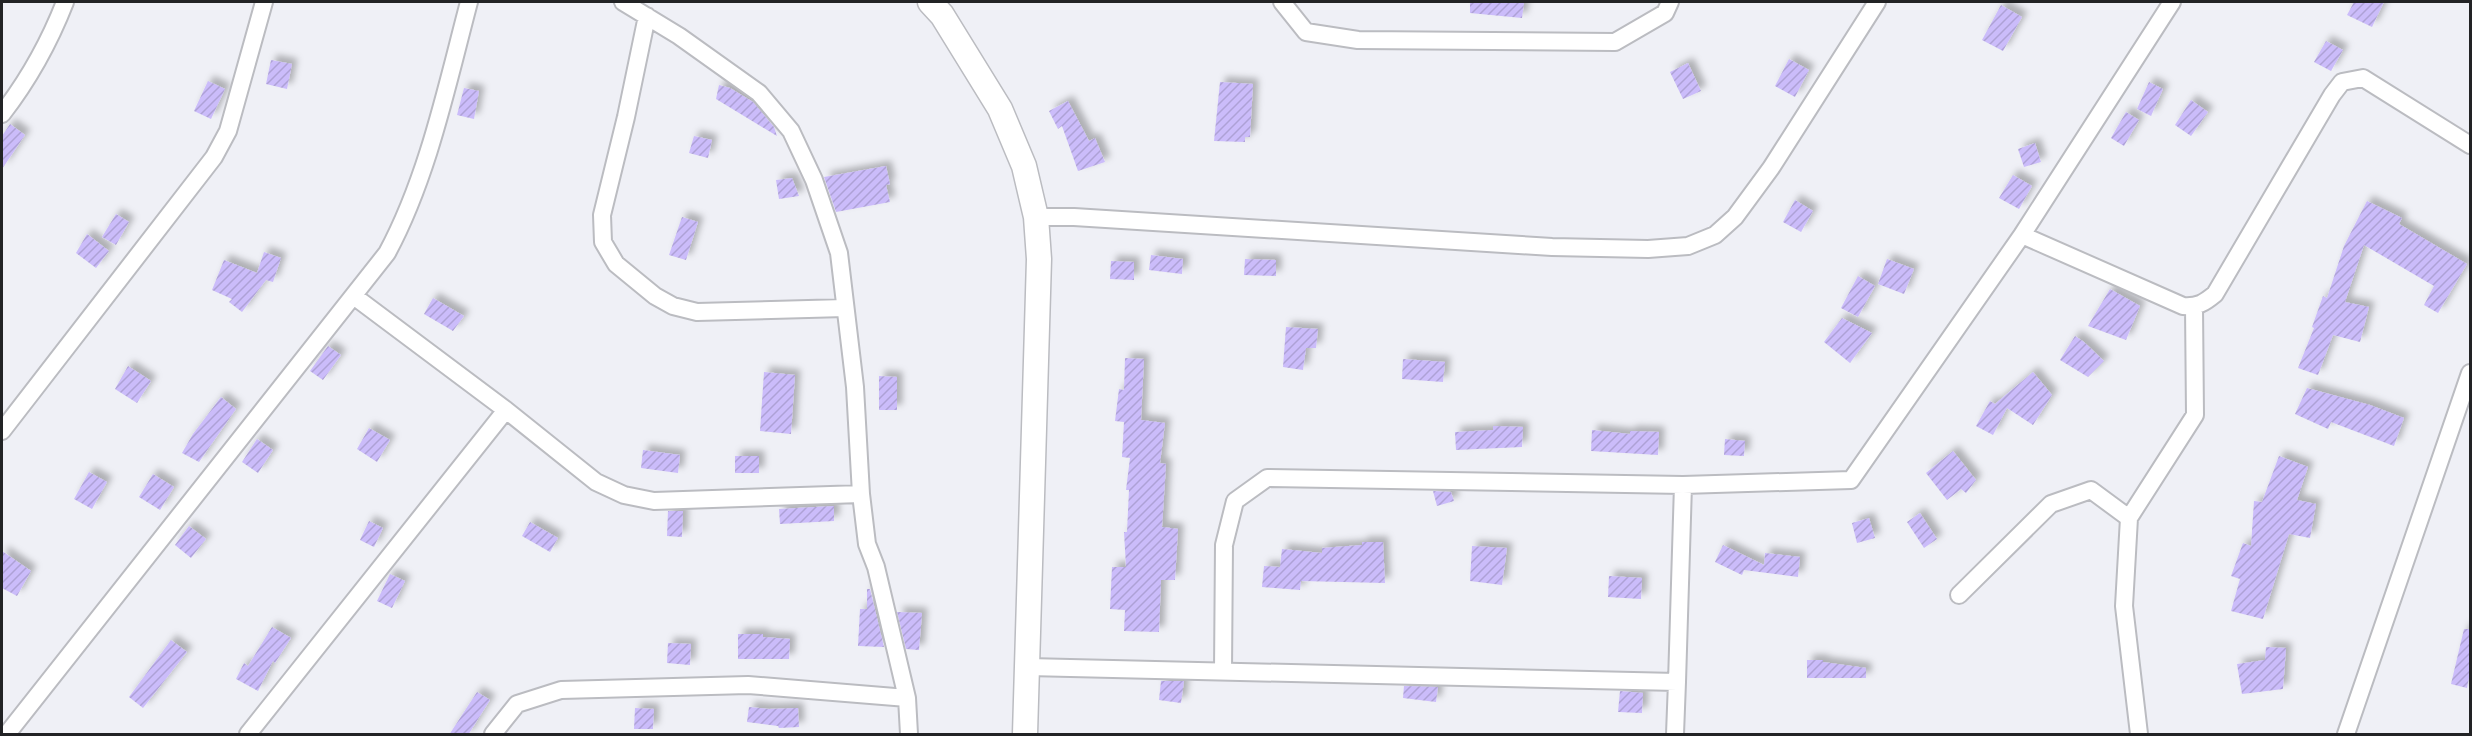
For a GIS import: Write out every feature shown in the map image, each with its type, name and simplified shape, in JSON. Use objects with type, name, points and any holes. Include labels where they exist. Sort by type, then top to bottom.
[{"type":"street","points":[[2,114],[21,89],[49,41],[65,2]]},
{"type":"street","points":[[2,431],[214,157],[228,131],[264,2]]},
{"type":"street","points":[[7,735],[387,254],[410,204],[435,126],[469,2]]},
{"type":"street","points":[[623,2],[753,88],[776,111],[791,131],[814,180],[839,253],[855,387],[861,494],[867,544],[876,567],[907,698],[909,735]]},
{"type":"street","points":[[930,2],[942,15],[1000,109],[1024,166],[1036,217],[1039,259],[1025,735]]},
{"type":"street","points":[[1282,2],[1306,32],[1358,40],[1615,42],[1665,13],[1670,2]]},
{"type":"street","points":[[1036,217],[1074,217],[1552,247],[1648,249],[1688,246],[1715,235],[1736,217],[1771,168],[1877,2]]},
{"type":"street","points":[[1223,670],[1224,545],[1235,501],[1267,478],[1683,486],[1851,480],[2022,235],[2172,2]]},
{"type":"street","points":[[647,16],[602,215],[603,242],[616,264],[655,296],[674,306],[697,312],[845,308]]},
{"type":"street","points":[[2022,235],[2183,306],[2194,307],[2202,305],[2215,294],[2331,95],[2342,82],[2363,78],[2470,145]]},
{"type":"street","points":[[355,297],[506,410],[596,482],[624,495],[654,501],[861,494]]},
{"type":"street","points":[[2139,735],[2124,606],[2129,518],[2195,415],[2194,307]]},
{"type":"street","points":[[2346,735],[2470,373]]},
{"type":"street","points":[[248,735],[506,410]]},
{"type":"street","points":[[1675,735],[1683,486]]},
{"type":"street","points":[[1959,595],[2051,504],[2091,490],[2129,518]]},
{"type":"street","points":[[1028,667],[1677,682]]},
{"type":"street","points":[[493,735],[517,704],[561,690],[748,685],[907,698]]},
{"type":"building","points":[[1470,2],[1524,3],[1522,18],[1470,13]]},
{"type":"building","points":[[2354,2],[2384,2],[2372,27],[2347,15]]},
{"type":"building","points":[[2001,5],[2022,17],[2003,51],[1982,40]]},
{"type":"building","points":[[2326,41],[2343,50],[2331,71],[2314,62]]},
{"type":"building","points":[[1789,59],[1809,70],[1795,97],[1775,86]]},
{"type":"building","points":[[271,60],[292,64],[287,89],[266,84]]},
{"type":"building","points":[[1688,63],[1701,91],[1683,99],[1670,72]]},
{"type":"building","points":[[208,81],[225,89],[211,119],[194,111]]},
{"type":"building","points":[[1220,82],[1253,84],[1250,137],[1245,137],[1245,142],[1214,141]]},
{"type":"building","points":[[2149,82],[2163,89],[2151,116],[2137,109]]},
{"type":"building","points":[[719,85],[730,88],[753,102],[774,127],[777,136],[716,99]]},
{"type":"building","points":[[464,88],[479,91],[474,119],[457,115]]},
{"type":"building","points":[[2191,100],[2208,112],[2191,136],[2175,125]]},
{"type":"building","points":[[1068,101],[1089,141],[1095,138],[1105,162],[1078,171],[1062,126],[1058,129],[1049,111]]},
{"type":"building","points":[[2126,112],[2139,120],[2124,146],[2111,138]]},
{"type":"building","points":[[10,124],[25,135],[2,169],[2,136]]},
{"type":"building","points":[[694,136],[712,140],[708,158],[689,153]]},
{"type":"building","points":[[2035,143],[2041,162],[2024,167],[2018,149]]},
{"type":"building","points":[[886,166],[890,184],[886,185],[890,202],[836,212],[824,177]]},
{"type":"building","points":[[2013,175],[2032,186],[2019,209],[1999,198]]},
{"type":"building","points":[[792,178],[799,196],[779,199],[776,180]]},
{"type":"building","points":[[1795,200],[1813,211],[1801,232],[1783,222]]},
{"type":"building","points":[[2367,201],[2402,218],[2399,224],[2467,264],[2438,313],[2424,305],[2434,286],[2364,245],[2345,302],[2369,307],[2360,342],[2333,335],[2318,375],[2298,368],[2314,328],[2312,327],[2323,296],[2327,298],[2344,246]]},
{"type":"building","points":[[116,214],[129,222],[116,245],[102,237]]},
{"type":"building","points":[[682,217],[698,222],[686,260],[669,255]]},
{"type":"building","points":[[87,234],[109,251],[96,268],[76,253]]},
{"type":"building","points":[[264,252],[281,258],[273,282],[266,280],[242,312],[229,302],[232,299],[212,290],[224,260],[257,273]]},
{"type":"building","points":[[1151,255],[1183,259],[1182,274],[1149,270]]},
{"type":"building","points":[[1245,259],[1276,260],[1276,276],[1244,275]]},
{"type":"building","points":[[1887,259],[1914,269],[1904,294],[1878,284]]},
{"type":"building","points":[[1111,261],[1134,262],[1134,280],[1110,279]]},
{"type":"building","points":[[1858,276],[1875,286],[1858,317],[1841,308]]},
{"type":"building","points":[[2110,289],[2140,306],[2126,340],[2088,326]]},
{"type":"building","points":[[433,298],[464,316],[453,331],[424,314]]},
{"type":"building","points":[[1842,318],[1872,333],[1850,363],[1824,342]]},
{"type":"building","points":[[1286,327],[1318,329],[1316,348],[1306,348],[1303,370],[1283,367]]},
{"type":"building","points":[[2075,336],[2104,361],[2088,377],[2060,360]]},
{"type":"building","points":[[328,346],[341,355],[323,380],[310,371]]},
{"type":"building","points":[[1125,358],[1144,359],[1141,420],[1165,423],[1160,463],[1166,464],[1162,527],[1178,529],[1175,580],[1161,580],[1159,632],[1124,631],[1125,610],[1110,609],[1112,567],[1126,567],[1124,532],[1127,532],[1129,490],[1126,490],[1130,458],[1122,457],[1124,422],[1115,421],[1119,389],[1124,390]]},
{"type":"building","points":[[1403,359],[1445,362],[1443,382],[1402,379]]},
{"type":"building","points":[[128,366],[151,381],[137,403],[115,389]]},
{"type":"building","points":[[764,372],[795,375],[791,434],[760,431]]},
{"type":"building","points":[[2033,372],[2052,395],[2033,425],[2007,408],[1993,435],[1976,426],[1990,401],[1995,404]]},
{"type":"building","points":[[879,376],[897,377],[897,410],[879,410]]},
{"type":"building","points":[[2307,388],[2370,405],[2404,418],[2394,446],[2331,422],[2328,429],[2295,414]]},
{"type":"building","points":[[221,397],[236,409],[199,462],[182,453],[193,434]]},
{"type":"building","points":[[1493,426],[1523,427],[1522,447],[1456,450],[1455,432],[1493,430]]},
{"type":"building","points":[[369,428],[390,440],[377,462],[357,449]]},
{"type":"building","points":[[1592,430],[1630,434],[1630,431],[1659,432],[1658,455],[1591,451]]},
{"type":"building","points":[[257,439],[273,450],[258,473],[242,462]]},
{"type":"building","points":[[1725,439],[1745,441],[1744,456],[1724,455]]},
{"type":"building","points":[[643,450],[680,455],[678,473],[641,468]]},
{"type":"building","points":[[1953,451],[1976,480],[1966,493],[1961,489],[1947,500],[1926,473]]},
{"type":"building","points":[[735,456],[759,456],[759,473],[735,473]]},
{"type":"building","points":[[2279,456],[2308,467],[2297,500],[2316,504],[2310,538],[2289,534],[2263,619],[2231,611],[2240,579],[2231,576],[2243,543],[2251,546],[2254,501],[2262,502]]},
{"type":"building","points":[[89,472],[107,482],[92,509],[74,499]]},
{"type":"building","points":[[153,474],[174,487],[160,510],[139,497]]},
{"type":"building","points":[[1433,491],[1451,492],[1454,501],[1437,506]]},
{"type":"building","points":[[834,506],[834,521],[780,524],[779,509]]},
{"type":"building","points":[[668,511],[683,511],[682,537],[667,536]]},
{"type":"building","points":[[1920,513],[1937,539],[1924,548],[1907,522]]},
{"type":"building","points":[[1869,518],[1875,538],[1857,543],[1852,523]]},
{"type":"building","points":[[369,521],[383,528],[374,547],[360,540]]},
{"type":"building","points":[[530,522],[558,538],[550,552],[522,536]]},
{"type":"building","points":[[189,526],[206,539],[191,558],[175,545]]},
{"type":"building","points":[[1362,542],[1383,542],[1385,583],[1301,581],[1300,590],[1262,587],[1264,566],[1280,567],[1282,549],[1322,553],[1322,548],[1362,545]]},
{"type":"building","points":[[1723,545],[1764,565],[1765,553],[1800,557],[1798,577],[1744,570],[1742,575],[1715,562]]},
{"type":"building","points":[[1472,546],[1507,548],[1502,585],[1470,581]]},
{"type":"building","points":[[2,551],[31,571],[17,596],[2,588]]},
{"type":"building","points":[[390,574],[405,581],[392,608],[377,601]]},
{"type":"building","points":[[1609,576],[1642,578],[1641,599],[1608,597]]},
{"type":"building","points":[[867,589],[870,589],[884,647],[858,646],[860,609],[867,609]]},
{"type":"building","points":[[897,612],[922,613],[919,650],[906,649]]},
{"type":"building","points":[[272,627],[291,638],[275,663],[273,661],[258,691],[236,679],[244,663],[248,666]]},
{"type":"building","points":[[2464,629],[2470,629],[2470,672],[2467,688],[2451,684]]},
{"type":"building","points":[[738,634],[763,634],[763,637],[790,639],[789,659],[738,659]]},
{"type":"building","points":[[171,640],[187,652],[143,708],[129,697]]},
{"type":"building","points":[[668,643],[691,644],[690,665],[667,663]]},
{"type":"building","points":[[2266,647],[2286,648],[2283,689],[2242,694],[2237,664],[2265,660]]},
{"type":"building","points":[[1807,660],[1823,660],[1823,662],[1866,668],[1866,678],[1807,678]]},
{"type":"building","points":[[1161,681],[1184,681],[1181,703],[1159,700]]},
{"type":"building","points":[[1404,686],[1438,687],[1436,702],[1403,698]]},
{"type":"building","points":[[1620,691],[1643,693],[1642,713],[1618,712]]},
{"type":"building","points":[[477,692],[490,700],[468,735],[449,735]]},
{"type":"building","points":[[749,707],[798,708],[799,727],[779,728],[747,722]]},
{"type":"building","points":[[635,708],[654,709],[653,729],[634,729]]}]
